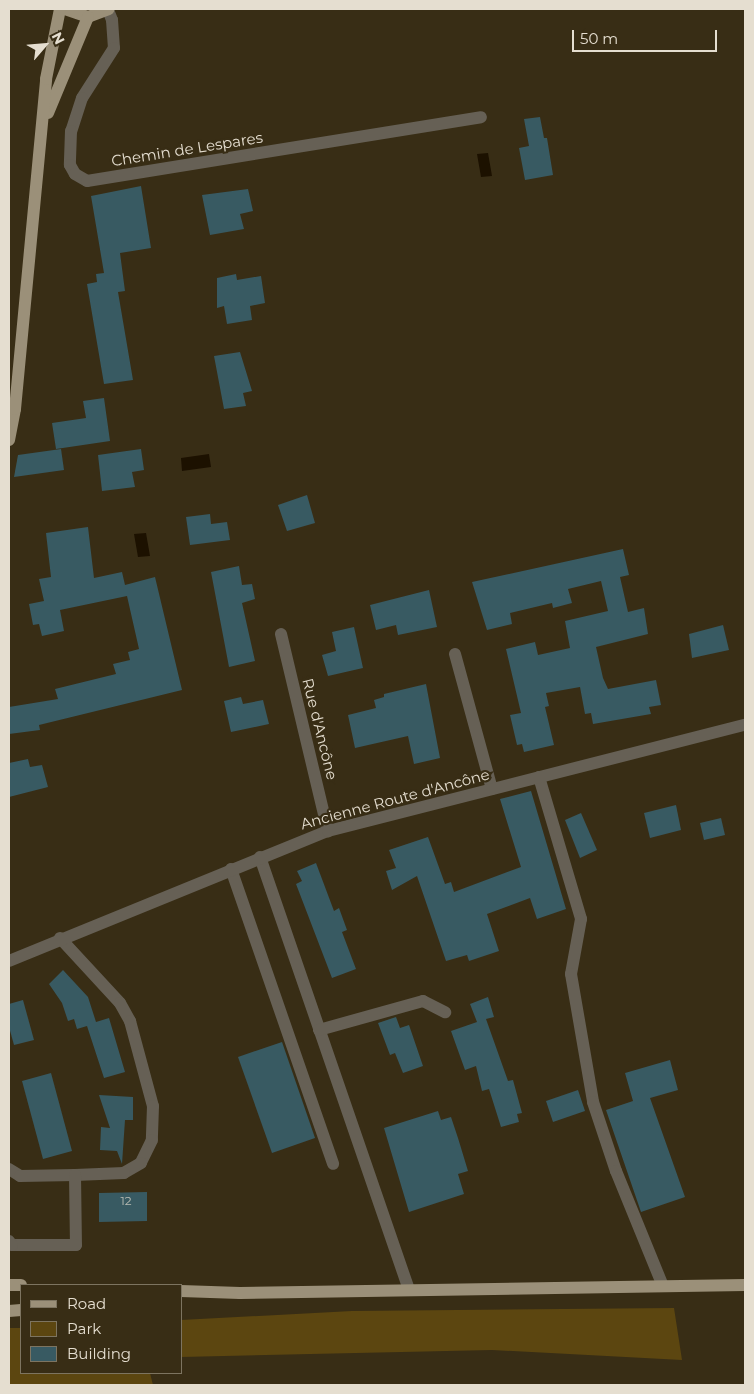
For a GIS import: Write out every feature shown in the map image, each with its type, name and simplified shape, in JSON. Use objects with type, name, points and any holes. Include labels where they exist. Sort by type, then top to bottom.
[{"type":"main road","points":[[9,440],[15,409],[46,79],[60,9]]},
{"type":"main road","points":[[65,9],[88,17]]},
{"type":"main road","points":[[40,131],[74,44],[88,17],[108,9]]},
{"type":"main road","points":[[182,1297],[240,1293],[745,1285]]},
{"type":"main road","points":[[182,1291],[240,1293]]},
{"type":"street","name":"Chemin de Lespares","points":[[108,9],[112,20],[114,48],[82,98],[71,130],[70,164],[75,174],[87,181],[481,118]]},
{"type":"street","name":"Rue d'Ancône","points":[[280,634],[328,831]]},
{"type":"street","points":[[455,654],[492,789]]},
{"type":"street","name":"Ancienne Route d'Ancône","points":[[9,961],[60,938],[231,868],[328,831],[745,725]]},
{"type":"street","points":[[539,777],[581,919],[570,974],[593,1102],[616,1171],[663,1286]]},
{"type":"street","points":[[260,858],[409,1290]]},
{"type":"street","points":[[231,868],[333,1164]]},
{"type":"street","points":[[9,1169],[20,1176],[124,1173],[141,1163],[152,1140],[153,1106],[130,1021],[120,1003],[60,938]]},
{"type":"street","points":[[319,1030],[423,1001],[445,1012]]},
{"type":"street","points":[[9,1240],[12,1244],[76,1245],[75,1175]]},
{"type":"green space","points":[[674,1308],[682,1360],[492,1350],[182,1357],[182,1320],[352,1311]]},
{"type":"green space","points":[[9,1328],[20,1328],[20,1374],[150,1374],[153,1385],[9,1385]]},
{"type":"shaded area","points":[[488,153],[492,176],[481,177],[477,154]]},
{"type":"shaded area","points":[[209,454],[211,467],[182,471],[181,458]]},
{"type":"shaded area","points":[[146,533],[150,556],[138,557],[134,534]]},
{"type":"building","points":[[540,117],[544,138],[547,138],[553,175],[525,180],[519,148],[529,146],[524,119]]},
{"type":"building","points":[[141,186],[151,248],[120,253],[125,291],[118,292],[133,380],[104,384],[87,284],[97,282],[96,274],[104,273],[91,196]]},
{"type":"building","points":[[248,189],[253,211],[240,214],[244,229],[210,235],[202,195]]},
{"type":"building","points":[[236,274],[237,280],[261,276],[265,303],[250,306],[252,320],[227,324],[224,306],[217,308],[217,278]]},
{"type":"building","points":[[240,352],[252,391],[243,393],[246,406],[224,409],[214,356]]},
{"type":"building","points":[[104,398],[110,441],[56,449],[52,423],[86,418],[83,401]]},
{"type":"building","points":[[61,449],[64,470],[14,477],[18,455]]},
{"type":"building","points":[[141,449],[144,470],[132,472],[135,487],[102,491],[98,455]]},
{"type":"building","points":[[307,495],[315,523],[287,531],[278,505]]},
{"type":"building","points":[[210,514],[211,524],[227,522],[230,540],[190,545],[186,517]]},
{"type":"building","points":[[88,527],[94,578],[122,572],[125,585],[155,577],[182,690],[39,725],[40,730],[9,734],[9,707],[58,699],[55,689],[116,674],[113,664],[130,660],[128,652],[139,649],[127,596],[60,610],[64,631],[42,636],[39,624],[33,625],[29,604],[44,601],[39,579],[51,577],[46,533]]},
{"type":"building","points":[[623,549],[629,575],[620,577],[628,612],[644,608],[648,634],[596,647],[603,678],[608,689],[656,680],[661,705],[649,707],[651,714],[593,724],[591,713],[585,714],[580,687],[546,693],[549,706],[545,707],[554,745],[524,752],[522,744],[517,745],[510,715],[521,713],[506,649],[535,642],[538,655],[570,648],[565,621],[608,611],[601,581],[568,589],[572,603],[553,608],[552,603],[510,613],[512,624],[487,630],[472,582]]},
{"type":"building","points":[[239,566],[242,585],[252,584],[255,599],[242,603],[255,661],[229,667],[211,572]]},
{"type":"building","points":[[429,590],[437,627],[398,635],[396,625],[376,630],[370,605]]},
{"type":"building","points":[[723,625],[729,650],[692,658],[689,634]]},
{"type":"building","points":[[354,627],[363,668],[328,676],[322,655],[336,651],[332,632]]},
{"type":"building","points":[[426,684],[440,758],[414,764],[408,736],[355,748],[348,715],[376,708],[374,700],[384,697],[384,694]]},
{"type":"building","points":[[241,697],[243,704],[263,700],[269,724],[231,732],[224,701]]},
{"type":"building","points":[[28,759],[30,767],[42,765],[48,787],[9,797],[9,763]]},
{"type":"building","points":[[531,791],[566,909],[537,919],[530,898],[487,914],[499,951],[469,961],[467,955],[446,961],[417,876],[392,890],[386,871],[396,868],[389,850],[428,837],[445,884],[451,882],[454,892],[521,867],[500,799]]},
{"type":"building","points":[[676,805],[681,830],[650,838],[644,813]]},
{"type":"building","points":[[581,813],[597,850],[580,858],[565,820]]},
{"type":"building","points":[[721,818],[725,835],[704,840],[700,823]]},
{"type":"building","points":[[316,863],[334,911],[339,908],[347,930],[342,932],[356,969],[332,978],[296,884],[302,881],[297,871]]},
{"type":"building","points":[[63,970],[88,997],[96,1022],[109,1018],[125,1072],[104,1078],[87,1026],[77,1029],[74,1019],[68,1021],[62,1003],[49,984]]},
{"type":"building","points":[[488,997],[494,1017],[486,1019],[508,1081],[513,1080],[522,1113],[517,1114],[519,1122],[501,1127],[489,1089],[482,1091],[476,1066],[465,1070],[451,1031],[477,1022],[470,1004]]},
{"type":"building","points":[[23,1000],[34,1040],[14,1045],[9,1027],[9,1004]]},
{"type":"building","points":[[396,1017],[400,1028],[409,1025],[423,1066],[403,1073],[395,1053],[390,1055],[378,1023]]},
{"type":"building","points":[[282,1042],[315,1138],[272,1153],[238,1057]]},
{"type":"building","points":[[670,1060],[678,1090],[650,1098],[685,1197],[641,1212],[606,1110],[633,1101],[625,1073]]},
{"type":"building","points":[[51,1073],[72,1151],[43,1159],[22,1081]]},
{"type":"building","points":[[578,1090],[585,1111],[553,1122],[546,1101]]},
{"type":"building","points":[[99,1095],[133,1097],[133,1120],[125,1120],[122,1164],[117,1151],[100,1150],[101,1127],[110,1128]]},
{"type":"building","points":[[438,1111],[441,1120],[451,1117],[458,1138],[468,1171],[458,1174],[464,1194],[409,1212],[384,1128]]},
{"type":"building","points":[[147,1192],[147,1221],[99,1222],[99,1193]]}]
